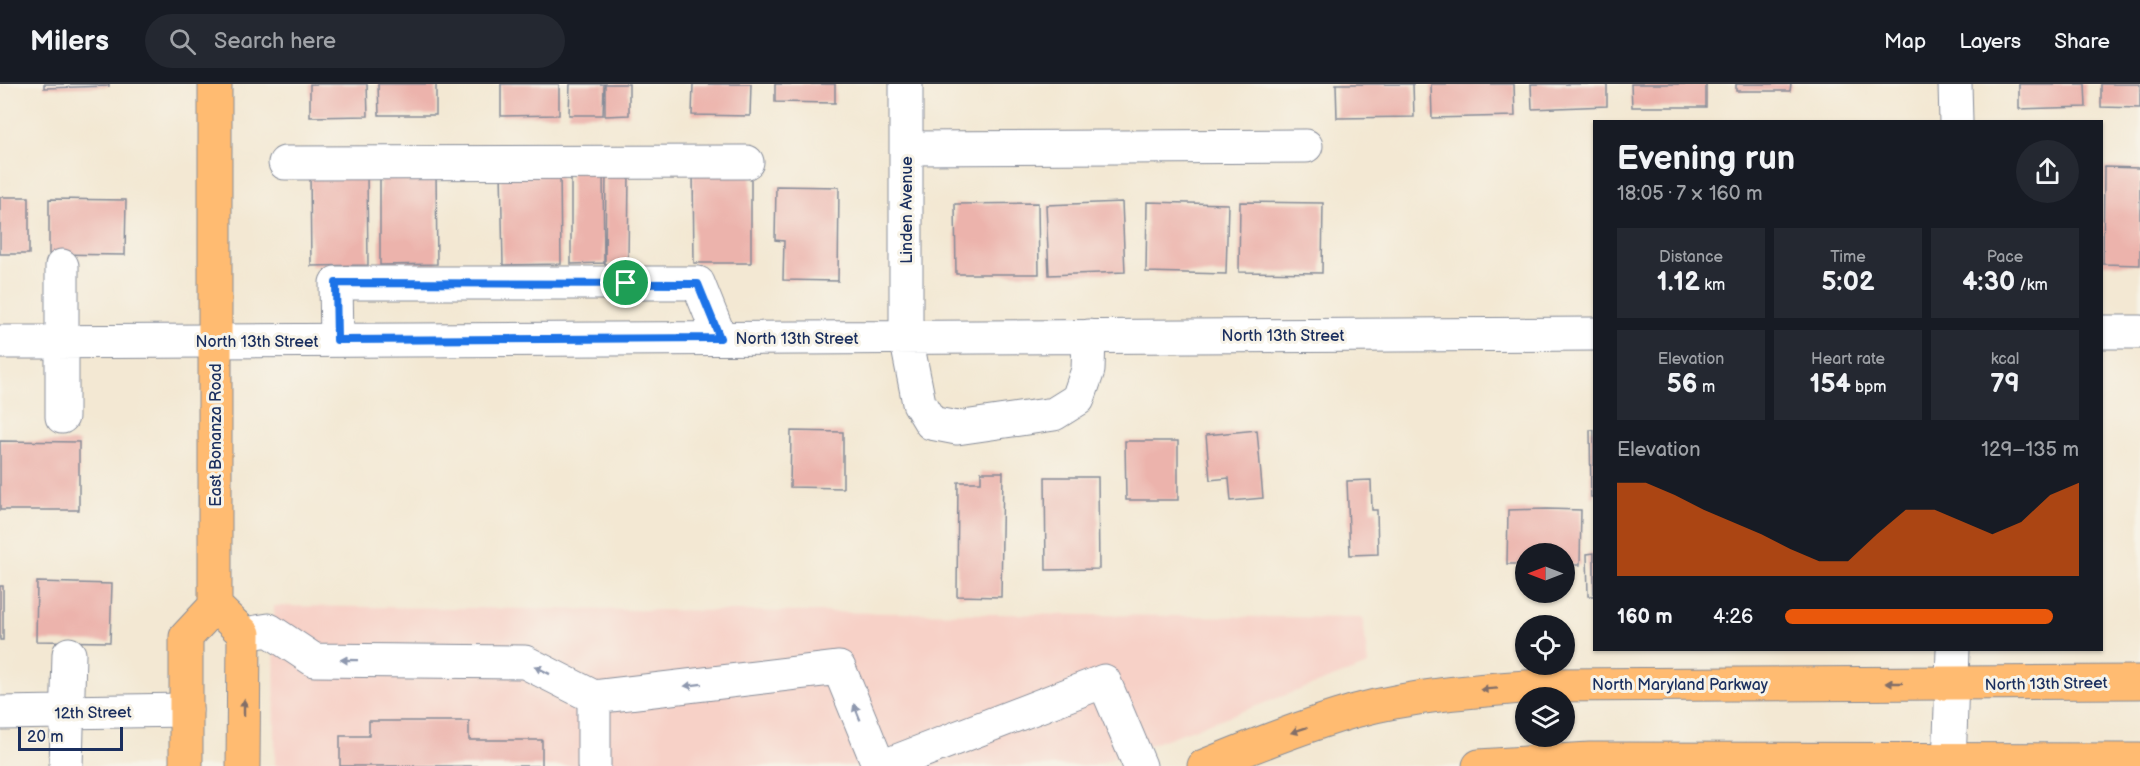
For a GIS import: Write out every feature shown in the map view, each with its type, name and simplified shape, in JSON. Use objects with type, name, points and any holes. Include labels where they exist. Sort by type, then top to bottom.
[{"type":"main road","name":"East Bonanza Road","points":[[215,84],[215,606]]},
{"type":"main road","points":[[186,766],[186,638],[215,606],[244,634],[243,766]]},
{"type":"main road","name":"North 13th Street","points":[[1953,684],[2140,682]]},
{"type":"main road","name":"North Maryland Parkway","points":[[1204,766],[1265,742],[1356,711],[1461,691],[1550,685],[1953,684]]},
{"type":"main road","points":[[1479,766],[1590,759],[1949,763],[2140,760]]},
{"type":"street","name":"Linden Avenue","points":[[906,84],[906,337],[919,403],[931,423],[957,428],[1054,414],[1078,399],[1088,370],[1089,336]]},
{"type":"street","points":[[1955,84],[1956,120]]},
{"type":"street","points":[[906,148],[1306,146]]},
{"type":"street","points":[[285,163],[747,162]]},
{"type":"street","points":[[62,266],[62,417]]},
{"type":"street","points":[[337,340],[336,283],[698,284],[720,338]]},
{"type":"street","points":[[2103,332],[2140,332]]},
{"type":"street","name":"North 13th Street","points":[[0,342],[1593,334]]},
{"type":"street","points":[[244,634],[269,630],[314,660],[525,662],[594,697],[839,668],[879,766]]},
{"type":"street","points":[[1949,763],[1953,651]]},
{"type":"street","points":[[66,766],[69,654]]},
{"type":"street","points":[[884,766],[1104,681],[1140,766]]},
{"type":"street","points":[[594,697],[594,766]]},
{"type":"street","name":"12th Street","points":[[0,713],[186,710]]},
{"type":"shaded area","points":[[274,606],[1363,618],[1368,665],[1092,766],[275,766]]},
{"type":"building","points":[[44,84],[109,84],[109,86],[44,88]]},
{"type":"building","points":[[310,84],[367,84],[368,116],[310,117]]},
{"type":"building","points":[[378,84],[436,84],[436,115],[379,115]]},
{"type":"building","points":[[501,84],[559,84],[559,115],[501,116]]},
{"type":"building","points":[[570,84],[604,84],[603,115],[569,115]]},
{"type":"building","points":[[605,84],[629,84],[629,115],[605,116]]},
{"type":"building","points":[[693,84],[751,84],[750,116],[692,115]]},
{"type":"building","points":[[775,84],[835,84],[835,103],[775,102]]},
{"type":"building","points":[[1336,84],[1413,84],[1414,117],[1337,118]]},
{"type":"building","points":[[1431,84],[1514,84],[1515,116],[1432,118]]},
{"type":"building","points":[[1531,84],[1607,84],[1607,106],[1532,109]]},
{"type":"building","points":[[1631,84],[1706,84],[1706,107],[1632,107]]},
{"type":"building","points":[[1736,84],[1791,84],[1790,91],[1736,91]]},
{"type":"building","points":[[2019,84],[2085,84],[2086,107],[2019,109]]},
{"type":"building","points":[[2101,84],[2140,84],[2140,108],[2101,107]]},
{"type":"building","points":[[2104,167],[2140,168],[2140,265],[2103,264]]},
{"type":"building","points":[[560,170],[561,264],[503,265],[501,171]]},
{"type":"building","points":[[571,171],[603,171],[604,263],[571,264]]},
{"type":"building","points":[[606,171],[629,172],[628,264],[605,264]]},
{"type":"building","points":[[367,172],[368,265],[311,266],[310,173]]},
{"type":"building","points":[[380,172],[436,172],[437,264],[380,265]]},
{"type":"building","points":[[693,172],[751,172],[751,263],[694,263]]},
{"type":"building","points":[[776,186],[839,187],[838,281],[783,280],[784,241],[775,240]]},
{"type":"building","points":[[0,197],[29,197],[29,254],[0,254]]},
{"type":"building","points":[[49,199],[126,200],[125,255],[49,254]]},
{"type":"building","points":[[1122,202],[1125,272],[1049,275],[1046,205]]},
{"type":"building","points":[[1147,202],[1228,204],[1226,274],[1146,272]]},
{"type":"building","points":[[1240,202],[1323,203],[1322,273],[1239,272]]},
{"type":"building","points":[[1038,203],[1039,274],[956,274],[955,204]]},
{"type":"building","points":[[1257,430],[1263,498],[1231,501],[1229,478],[1210,480],[1206,435]]},
{"type":"building","points":[[1590,430],[1593,430],[1593,497],[1591,497]]},
{"type":"building","points":[[791,431],[843,432],[843,488],[790,487]]},
{"type":"building","points":[[0,441],[79,442],[79,510],[0,510]]},
{"type":"building","points":[[1125,441],[1178,441],[1178,500],[1126,500]]},
{"type":"building","points":[[981,472],[1003,472],[1001,597],[957,596],[958,482],[981,482]]},
{"type":"building","points":[[1045,477],[1098,477],[1099,569],[1046,570]]},
{"type":"building","points":[[1371,480],[1372,510],[1377,510],[1378,554],[1350,555],[1347,481]]},
{"type":"building","points":[[1508,510],[1581,510],[1580,565],[1575,565],[1575,543],[1515,543],[1515,564],[1507,564]]},
{"type":"building","points":[[1593,553],[1593,596],[1588,596],[1587,554]]},
{"type":"building","points":[[37,582],[112,584],[110,642],[36,641]]},
{"type":"building","points":[[0,586],[3,586],[3,640],[0,640]]},
{"type":"building","points":[[369,721],[469,721],[469,740],[542,740],[542,766],[340,766],[340,736],[369,736]]},
{"type":"route","points":[[336,283],[626,283],[698,284],[720,338],[337,340],[336,283]]}]
